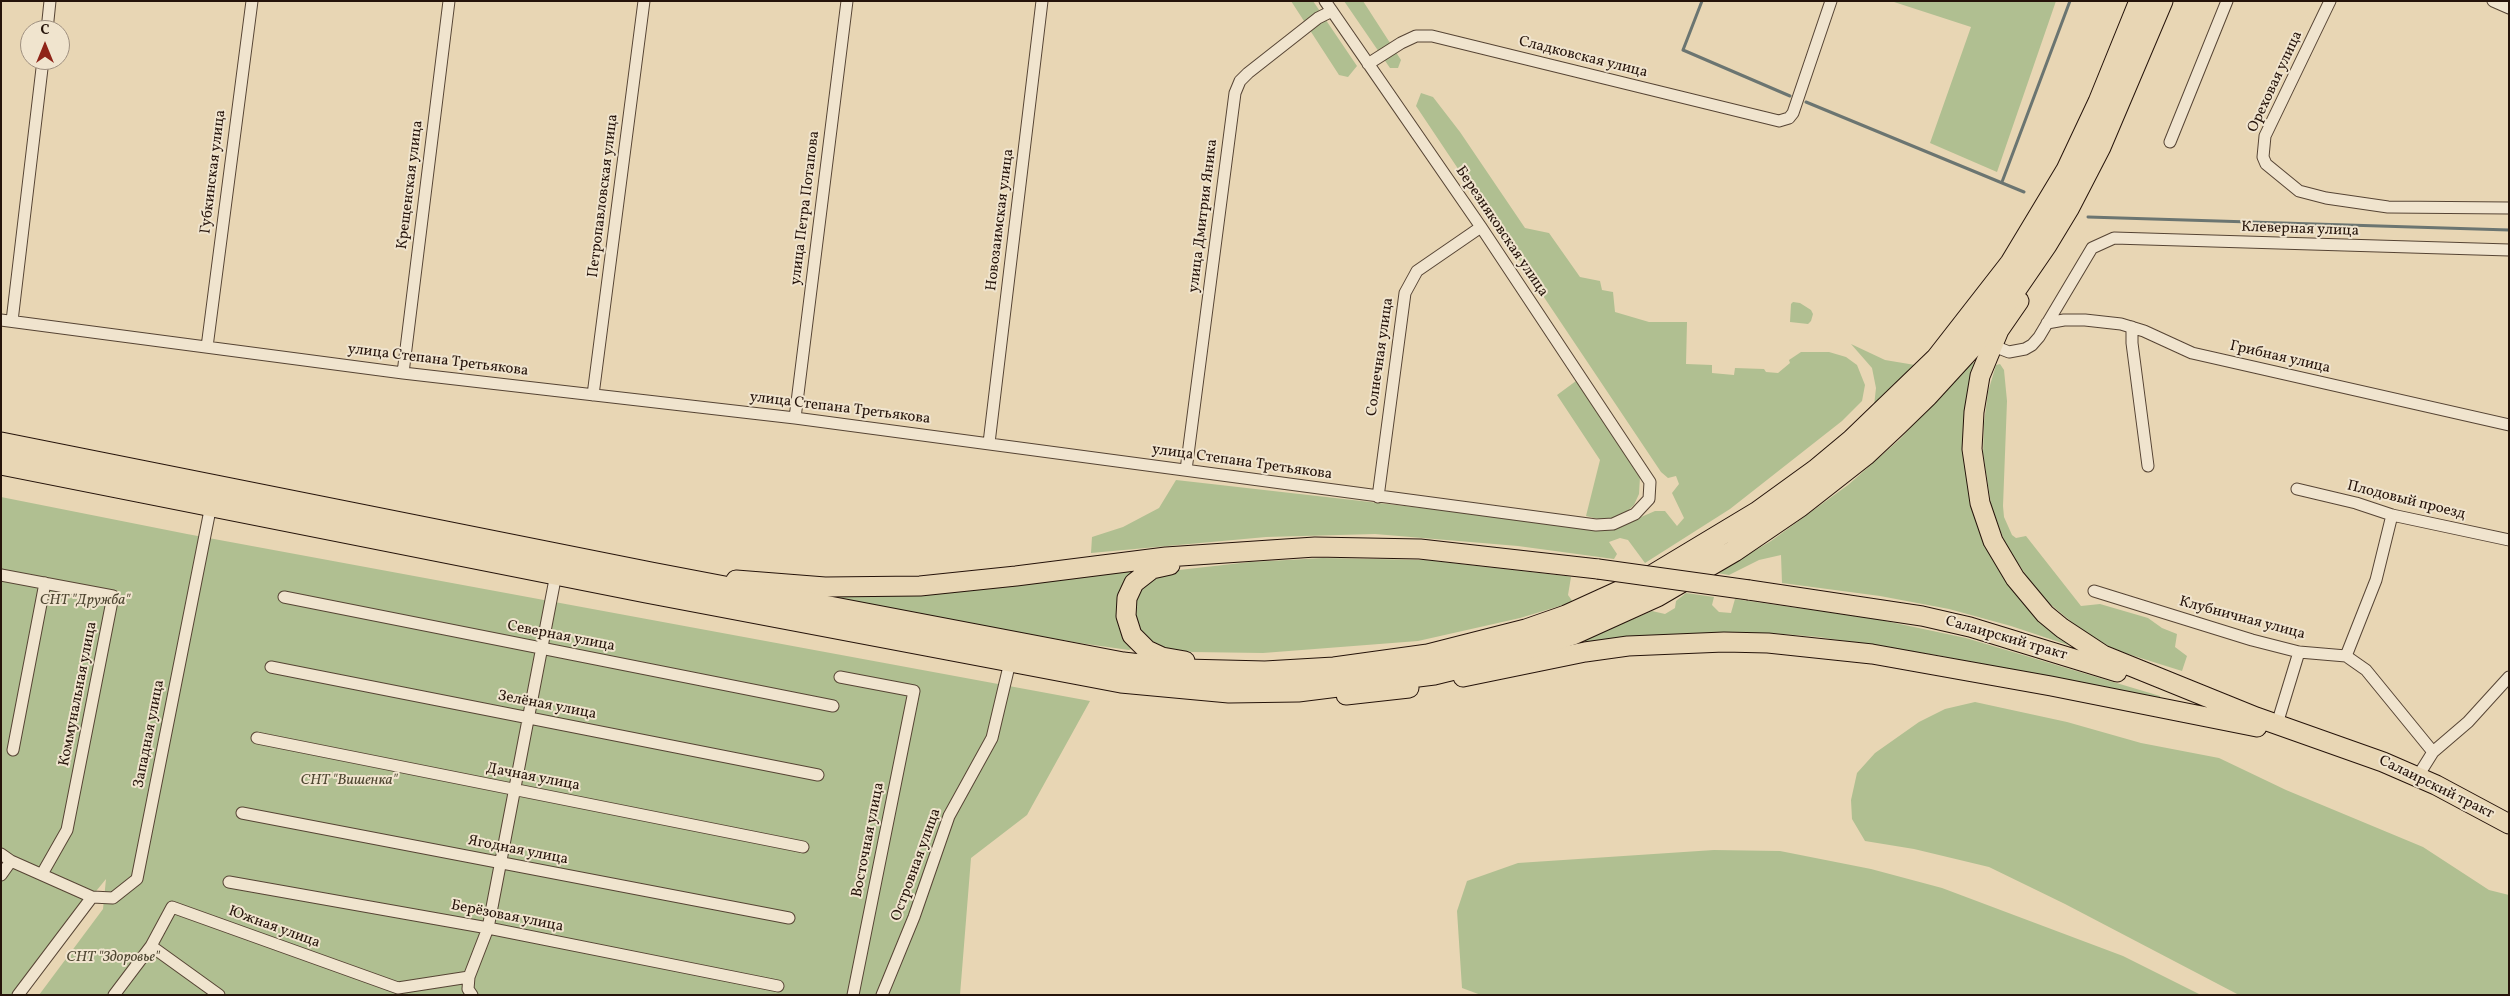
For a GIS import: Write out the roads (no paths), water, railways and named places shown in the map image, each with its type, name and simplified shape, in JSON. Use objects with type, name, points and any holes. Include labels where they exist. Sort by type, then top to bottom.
[{"type":"highway","points":[[1,464],[136,480],[508,545],[1050,650],[1155,667],[1228,672],[1298,671],[1402,659],[1460,648],[1566,616],[1646,580],[1758,512],[1816,470],[1912,384],[1937,358],[1986,297],[2046,207],[2099,102],[2140,1]]},
{"type":"highway","points":[[1,442],[136,480],[211,505],[1010,662],[1153,686],[1229,692],[1298,691],[1382,682],[1458,668],[1530,649],[1582,631],[1657,596],[1726,556],[1800,506],[1865,455],[1927,396],[1971,348],[2011,296],[2051,236],[2084,178],[2117,109],[2162,1]]},
{"type":"main road","points":[[2170,1],[2126,112],[2092,182],[2053,250],[1991,345],[1980,376],[1974,412],[1974,469],[1985,520],[2002,559],[2045,614],[2062,628],[2103,655],[2256,717],[2362,754]]},
{"type":"main road","points":[[508,545],[646,563],[750,582],[825,588],[958,583],[1166,557],[1287,548]]},
{"type":"main road","points":[[1287,548],[1228,559],[1163,566],[1152,570],[1134,583],[1127,598],[1126,616],[1132,635],[1147,650],[1162,657],[1186,661],[1230,664],[1298,662],[1460,648]]},
{"type":"main road","name":"Салаирский тракт","points":[[1287,548],[1420,549],[1598,569],[1874,607],[1970,627],[2256,717]]},
{"type":"main road","points":[[1229,692],[1280,695],[1349,695],[1408,688],[1586,652],[1628,646],[1716,642],[1768,643],[1872,654],[2052,686],[2241,723],[2362,754]]},
{"type":"main road","name":"Салаирский тракт","points":[[2362,754],[2418,776],[2509,824]]},
{"type":"street","points":[[48,20],[50,1]]},
{"type":"street","name":"Губкинская улица","points":[[207,347],[252,1]]},
{"type":"street","name":"Крещенская улица","points":[[403,373],[449,1]]},
{"type":"street","name":"Петропавловская улица","points":[[593,394],[644,1]]},
{"type":"street","name":"улица Петра Потапова","points":[[795,418],[847,1]]},
{"type":"street","name":"Новозаимская улица","points":[[989,443],[1042,1]]},
{"type":"street","name":"Сладковская улица","points":[[1368,64],[1409,39],[1416,36],[1432,36],[1772,121],[1784,120],[1794,113],[1831,1]]},
{"type":"street","points":[[2170,142],[2227,1]]},
{"type":"street","name":"Ореховая улица","points":[[2330,1],[2265,136],[2263,157],[2266,164],[2299,190],[2334,200],[2388,207],[2509,208]]},
{"type":"street","points":[[2493,1],[2509,8]]},
{"type":"street","name":"Березняковская улица","points":[[1329,6],[1481,227],[1650,482]]},
{"type":"street","name":"улица Дмитрия Яника","points":[[1186,470],[1235,93],[1240,81],[1248,73],[1318,18],[1329,6]]},
{"type":"street","points":[[7,320],[42,70]]},
{"type":"street","name":"Солнечная улица","points":[[1378,496],[1405,293],[1417,271],[1481,227]]},
{"type":"street","name":"Клеверная улица","points":[[2047,323],[2092,248],[2114,238],[2509,250]]},
{"type":"street","name":"улица Степана Третьякова","points":[[7,320],[403,373],[795,418],[1603,525],[1622,520],[1645,506],[1651,491],[1650,482]]},
{"type":"street","name":"Грибная улица","points":[[2047,323],[2064,320],[2085,320],[2132,327],[2192,353],[2509,425]]},
{"type":"street","points":[[1991,345],[2009,352],[2025,349],[2039,337],[2047,323]]},
{"type":"street","points":[[2132,327],[2132,343],[2148,466]]},
{"type":"street","name":"Плодовый проезд","points":[[2297,489],[2392,515],[2509,540]]},
{"type":"street","name":"Западная улица","points":[[92,897],[113,898],[137,879],[211,505]]},
{"type":"street","points":[[2392,515],[2376,580],[2346,656],[2366,670],[2433,752]]},
{"type":"street","points":[[472,995],[468,989],[469,978],[488,928],[556,574]]},
{"type":"street","name":"Коммунальная улица","points":[[1,575],[113,596],[67,830],[42,874]]},
{"type":"street","points":[[13,750],[45,583]]},
{"type":"street","name":"Клубничная улица","points":[[2094,591],[2204,626],[2299,652],[2346,656]]},
{"type":"street","name":"Северная улица","points":[[284,597],[833,706]]},
{"type":"street","points":[[2277,724],[2299,652]]},
{"type":"street","name":"Островная улица","points":[[882,995],[914,917],[949,816],[992,738],[1010,662]]},
{"type":"street","name":"Зелёная улица","points":[[271,667],[818,775]]},
{"type":"street","name":"Восточная улица","points":[[840,677],[914,691],[852,995]]},
{"type":"street","points":[[2418,776],[2433,752],[2468,722],[2509,677]]},
{"type":"street","name":"Дачная улица","points":[[257,738],[804,848]]},
{"type":"street","name":"Ягодная улица","points":[[242,813],[789,918]]},
{"type":"street","points":[[1,854],[11,861],[92,897],[18,995]]},
{"type":"street","points":[[1,875],[11,861]]},
{"type":"street","name":"Берёзовая улица","points":[[229,882],[488,928],[778,986]]},
{"type":"street","name":"Южная улица","points":[[114,995],[151,946],[172,907],[398,988],[469,978]]},
{"type":"street","points":[[151,946],[219,995]]},
{"type":"waterway","points":[[1702,1],[1683,50],[1790,96]]},
{"type":"waterway","points":[[2002,182],[2070,1]]},
{"type":"waterway","points":[[1806,102],[2024,192]]},
{"type":"waterway","points":[[2088,217],[2509,230]]},
{"type":"park label","name":"СНТ \"Дружба\"","points":[[85,601]]},
{"type":"park label","name":"СНТ \"Вишенка\"","points":[[349,781]]},
{"type":"park label","name":"СНТ \"Здоровье\"","points":[[113,958]]}]
